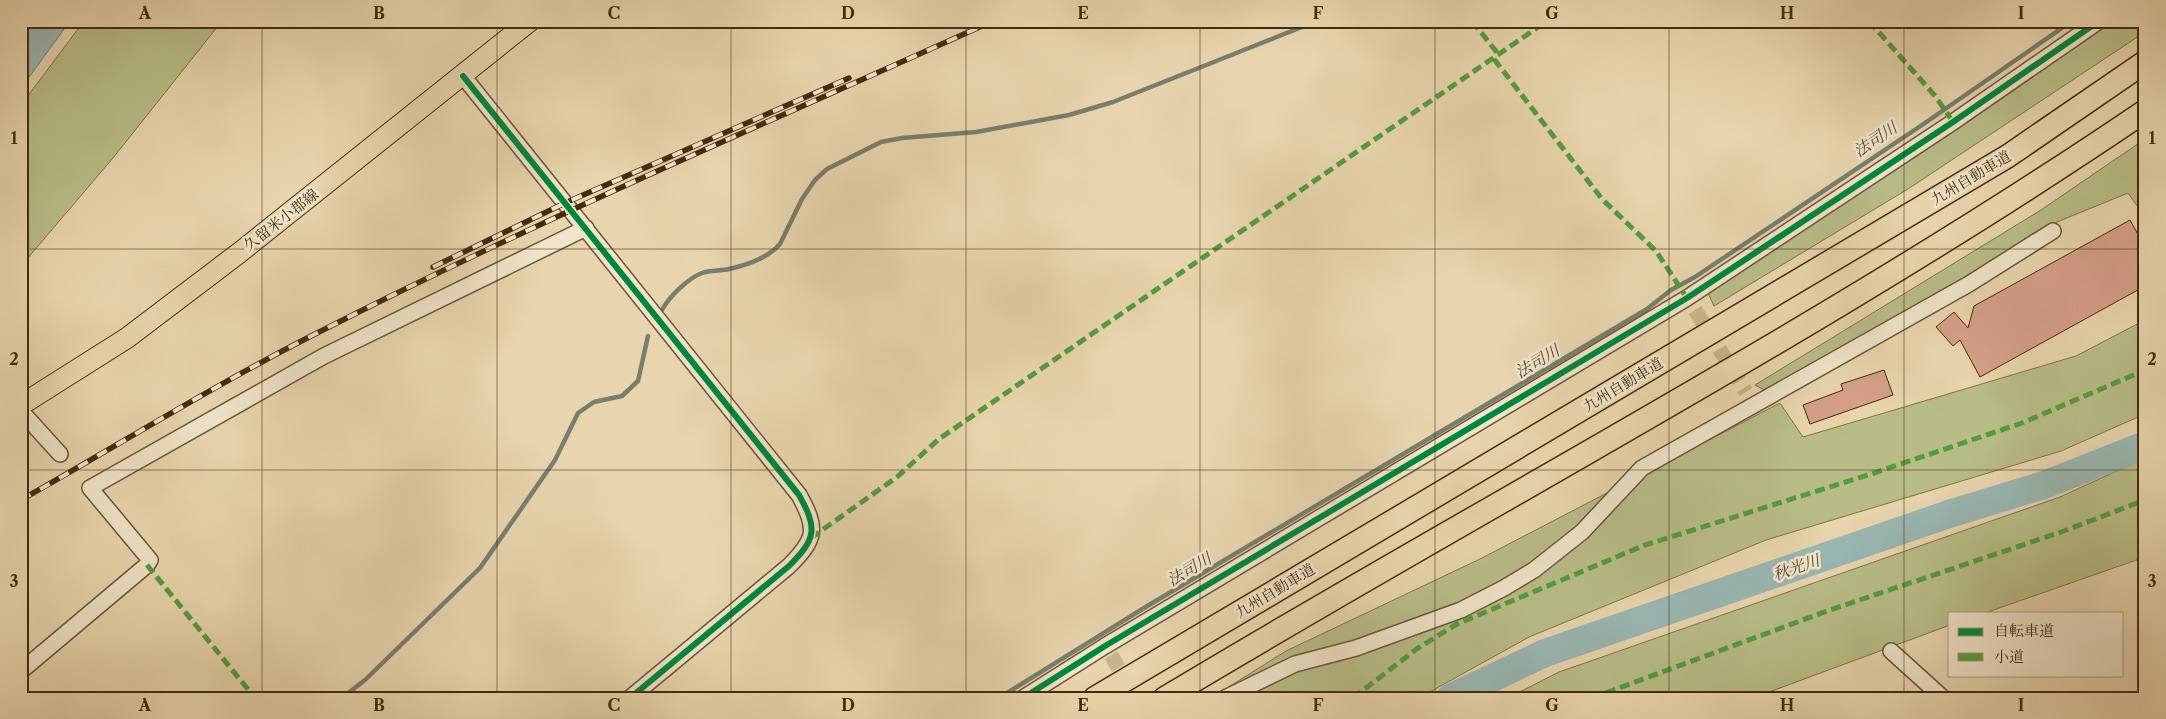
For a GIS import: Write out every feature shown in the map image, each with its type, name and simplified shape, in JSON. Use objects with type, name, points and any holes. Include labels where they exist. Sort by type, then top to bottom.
[{"type":"highway","name":"九州自動車道","points":[[1095,698],[2008,156],[2145,62]]},
{"type":"highway","points":[[1165,698],[1860,292],[2034,186],[2145,111]]},
{"type":"main road","name":"久留米小郡線","points":[[21,405],[127,338],[463,76],[530,21]]},
{"type":"street","points":[[1023,698],[1108,650],[1691,304],[2099,21]]},
{"type":"street","points":[[463,76],[798,494],[808,511],[811,538],[806,549],[789,566],[630,698]]},
{"type":"street","points":[[21,671],[148,565],[150,560],[90,488],[324,356],[586,228]]},
{"type":"street","points":[[1225,698],[1295,664],[1356,648],[1460,610],[1504,588],[1534,570],[1582,532],[1642,468],[1749,399],[1969,284],[2052,231]]},
{"type":"street","points":[[21,411],[60,454]]},
{"type":"street","points":[[1891,651],[1943,698]]},
{"type":"green space","points":[[84,21],[222,21],[113,158],[21,266],[21,105]]},
{"type":"green space","points":[[2113,21],[2145,21],[2145,32],[1908,189],[1714,306],[1708,293]]},
{"type":"green space","points":[[2145,139],[2145,217],[2128,193],[2057,222],[1770,393],[1755,385],[2041,210]]},
{"type":"green space","points":[[2145,320],[2145,414],[2061,451],[1766,540],[1529,637],[1419,698],[1211,698],[1286,651],[1480,559],[1780,403],[1803,437],[2076,356]]},
{"type":"green space","points":[[2145,458],[2145,557],[1988,612],[1948,612],[1948,626],[1753,698],[1508,698],[1559,672],[2060,497]]},
{"type":"water","points":[[21,21],[70,21],[21,88]]},
{"type":"building","points":[[2130,220],[2145,247],[2145,286],[1980,377],[1960,340],[1953,346],[1936,327],[1954,312],[1968,328],[1974,306]]},
{"type":"building","points":[[1884,370],[1893,395],[1810,424],[1803,405],[1843,390],[1841,384]]},
{"type":"waterway","points":[[662,310],[669,300],[690,279],[705,272],[726,270],[743,265],[770,253],[780,244],[802,199],[815,180],[827,169],[881,142],[902,138],[976,132],[1069,115],[1113,102],[1317,21]]},
{"type":"waterway","name":"法司川","points":[[999,698],[1144,608],[1647,309],[1671,290],[1695,277],[1925,123],[2072,21]]},
{"type":"waterway","points":[[342,698],[365,680],[480,568],[555,460],[578,413],[594,402],[622,396],[638,381],[648,336]]},
{"type":"waterway","name":"秋光川","points":[[1450,698],[1545,653],[1949,514],[2044,485],[2145,445]]},
{"type":"tunnel","points":[[1695,310],[1746,392]]},
{"type":"tunnel","points":[[1111,655],[1136,698]]},
{"type":"railway","points":[[21,500],[286,349],[407,288],[573,209],[993,21]]},
{"type":"railway","points":[[433,267],[565,203],[849,78]]},
{"type":"marked path","points":[[1472,21],[1499,55]]},
{"type":"marked path","points":[[811,538],[897,477],[939,439],[1547,21]]},
{"type":"marked path","points":[[1869,21],[1936,97],[1953,122]]},
{"type":"marked path","points":[[1494,59],[1602,199],[1656,251],[1687,298]]},
{"type":"marked path","points":[[1353,698],[1418,648],[1457,624],[1645,545],[1865,476],[2022,423],[2145,370]]},
{"type":"marked path","points":[[1592,698],[1827,611],[2064,531],[2145,500]]},
{"type":"marked path","points":[[147,565],[255,698]]},
{"type":"cycle path","points":[[1023,698],[1105,646],[1687,298],[1953,122],[2099,21]]},
{"type":"cycle path","points":[[463,76],[799,495],[809,517],[811,525],[809,541],[798,557],[630,698]]}]
